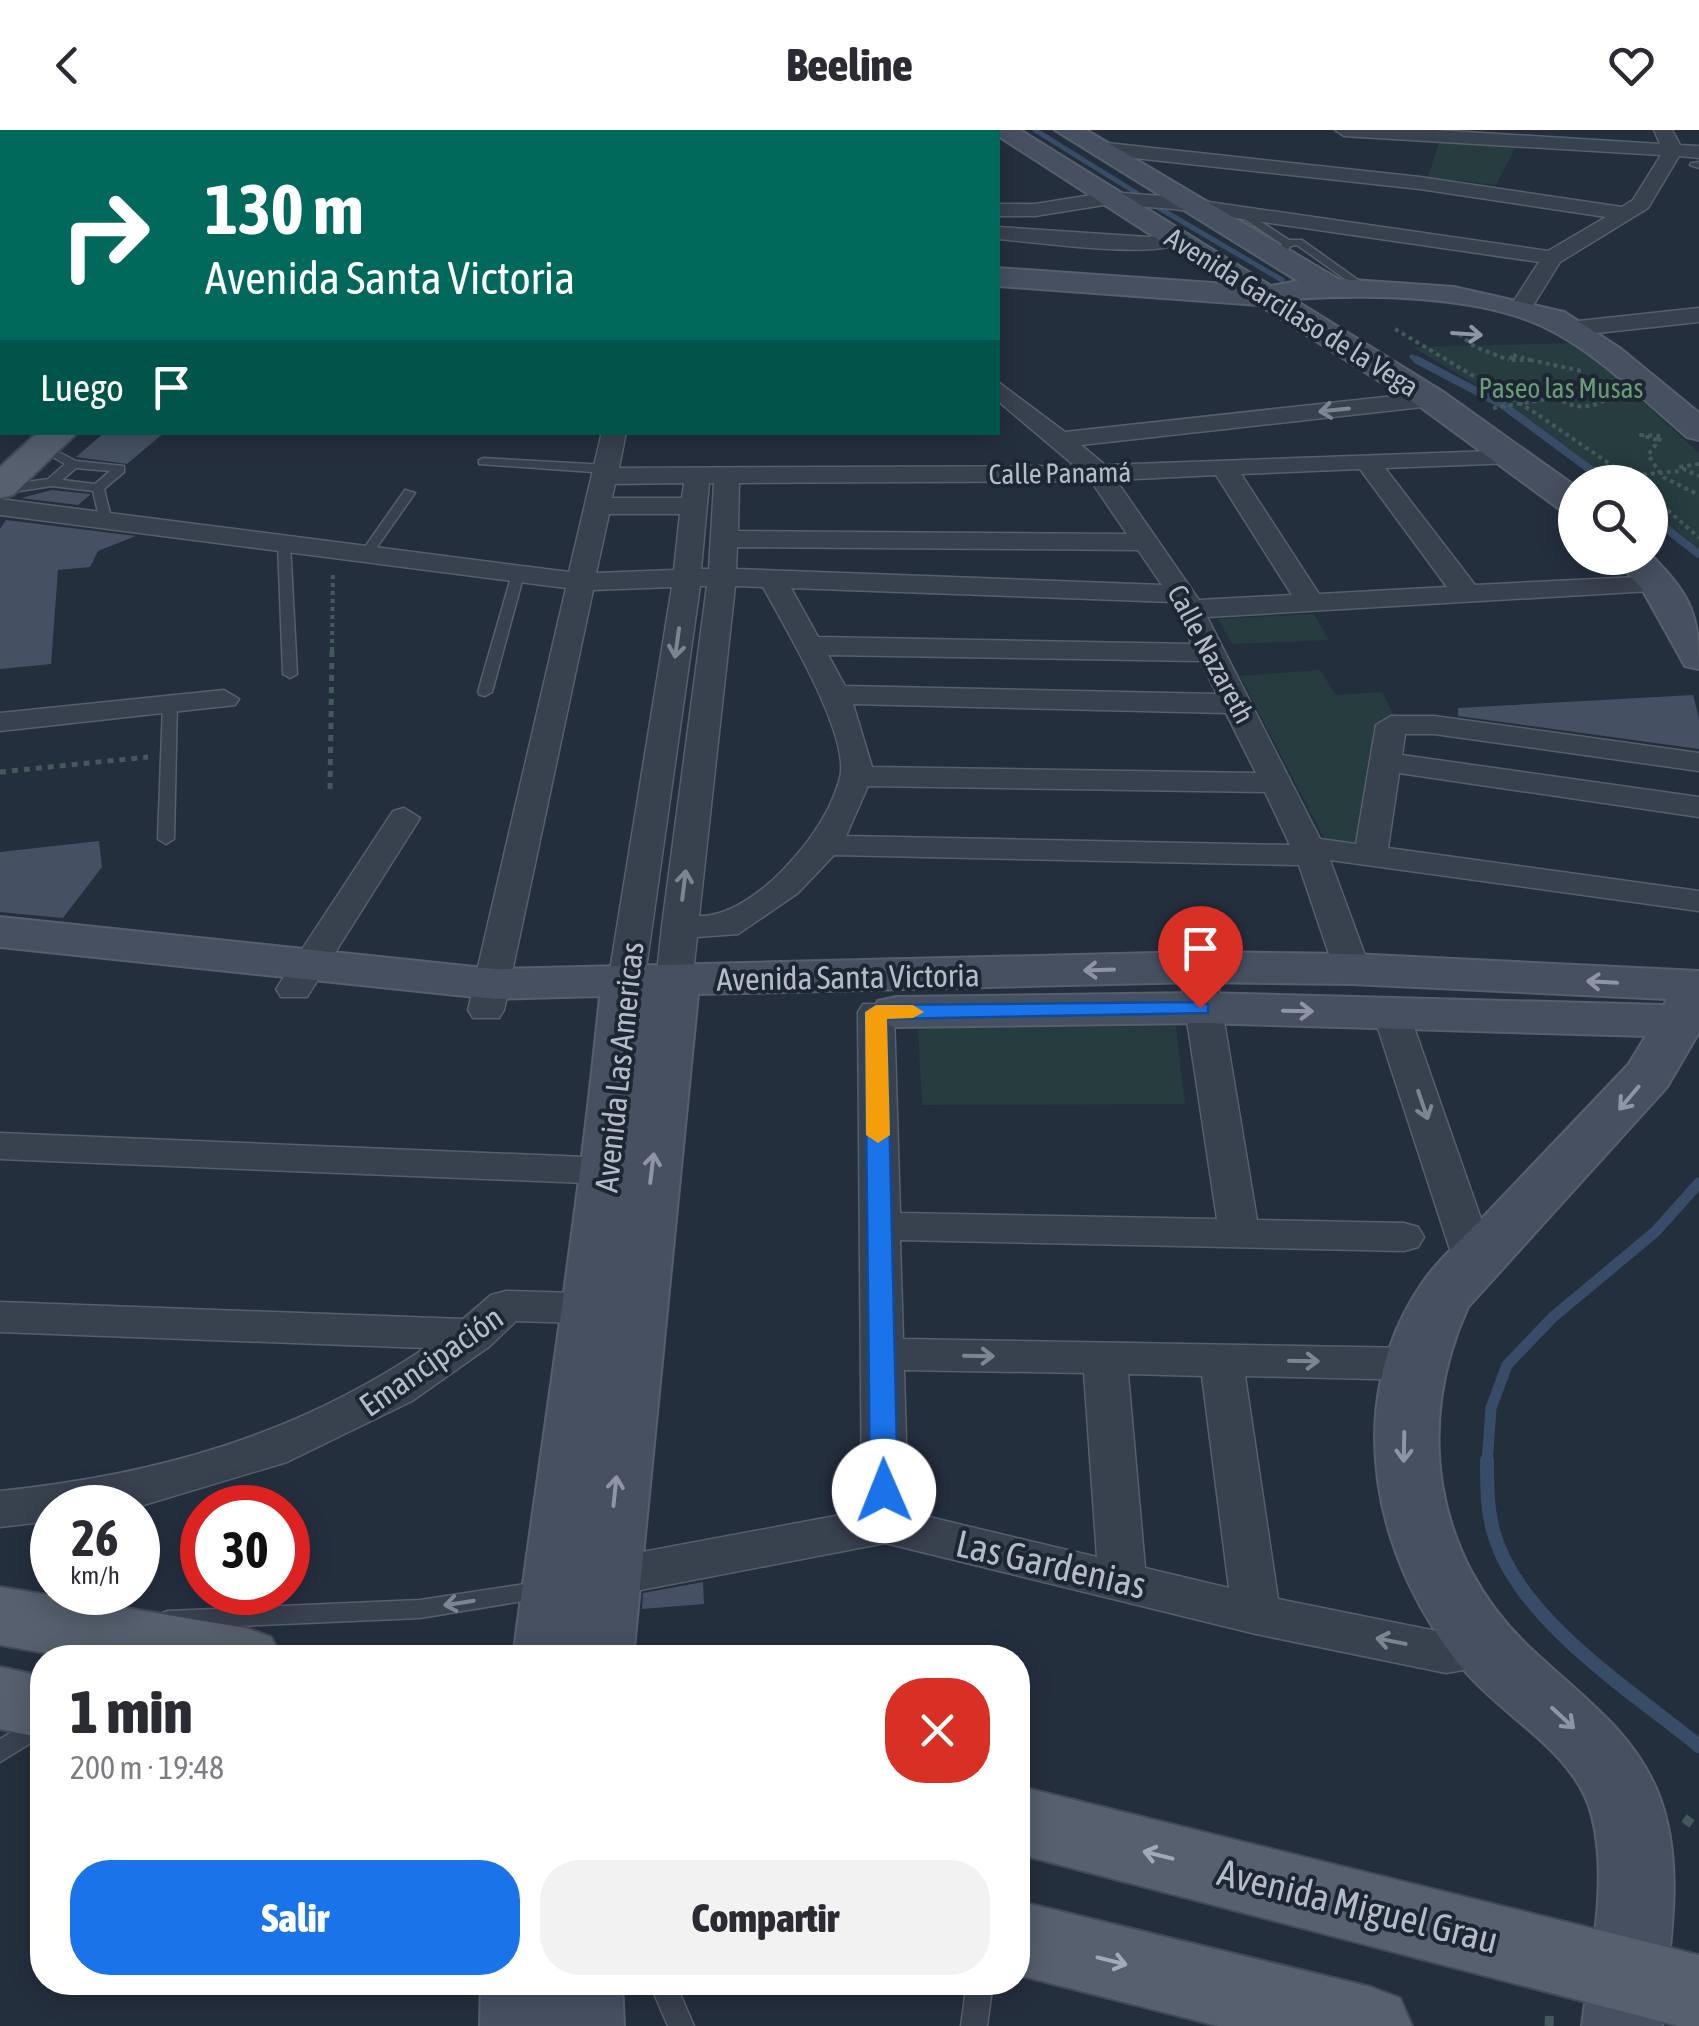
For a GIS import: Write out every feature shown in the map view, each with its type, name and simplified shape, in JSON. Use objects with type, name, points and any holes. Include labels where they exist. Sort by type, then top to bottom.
[{"type":"main road","points":[[0,466],[55,457]]},
{"type":"main road","points":[[1,498],[55,457]]},
{"type":"main road","points":[[19,1620],[168,1645]]},
{"type":"main road","points":[[0,1698],[30,1704]]},
{"type":"main road","name":"Avenida Miguel Grau","points":[[1030,1823],[1649,1997]]},
{"type":"main road","points":[[1030,1941],[1371,2026]]},
{"type":"street","name":"Avenida Garcilaso de la Vega","points":[[1002,130],[1430,399],[1513,454],[1558,490]]},
{"type":"street","name":"Avenida Garcilaso de la Vega","points":[[1068,130],[1195,206],[1281,248],[1322,274]]},
{"type":"street","points":[[1344,130],[1673,151],[1697,161]]},
{"type":"street","points":[[1662,130],[1673,151]]},
{"type":"street","points":[[1098,148],[1420,183],[1627,214]]},
{"type":"street","points":[[1521,306],[1552,258],[1640,204],[1673,151]]},
{"type":"street","points":[[1000,185],[1035,210]]},
{"type":"street","points":[[1000,210],[1035,210],[1110,198],[1237,210],[1552,258]]},
{"type":"street","points":[[1000,233],[1148,243],[1177,240]]},
{"type":"street","points":[[1000,277],[1266,296],[1322,274],[1367,290],[1521,306],[1569,329],[1699,430]]},
{"type":"street","points":[[1459,334],[1515,336],[1699,315]]},
{"type":"street","points":[[1300,318],[1395,329]]},
{"type":"street","name":"Calle Nazareth","points":[[1000,391],[1099,474],[1187,602],[1310,851],[1352,969]]},
{"type":"street","points":[[1062,440],[1430,399]]},
{"type":"street","points":[[490,997],[613,435]]},
{"type":"street","name":"Calle Panamá","points":[[606,472],[706,487],[1099,474],[1513,454]]},
{"type":"street","points":[[1366,462],[1466,593]]},
{"type":"street","points":[[1224,468],[1310,602]]},
{"type":"street","points":[[600,506],[706,487]]},
{"type":"street","name":"Avenida Las Americas","points":[[553,1645],[580,1583],[654,984],[722,577],[724,539],[706,487]]},
{"type":"street","name":"Avenida Las Americas","points":[[612,1309],[610,1171],[654,984],[686,578],[706,487]]},
{"type":"street","points":[[1,498],[106,520],[582,582],[722,577],[1187,602],[1310,602],[1466,593],[1612,575]]},
{"type":"street","points":[[724,539],[1146,542]]},
{"type":"street","points":[[1648,575],[1699,657]]},
{"type":"street","points":[[654,984],[786,886],[825,845],[857,776],[854,747],[835,696],[773,580]]},
{"type":"street","points":[[811,646],[1214,653]]},
{"type":"street","points":[[835,696],[1240,704]]},
{"type":"street","points":[[0,722],[224,699]]},
{"type":"street","points":[[1371,853],[1391,725],[1420,725],[1699,762]]},
{"type":"street","points":[[1385,762],[1699,807]]},
{"type":"street","points":[[857,776],[1278,782]]},
{"type":"street","points":[[301,978],[404,818]]},
{"type":"street","points":[[825,845],[1371,853],[1699,901]]},
{"type":"street","name":"Avenida Santa Victoria","points":[[0,932],[301,978]]},
{"type":"street","name":"Avenida Santa Victoria","points":[[0,956],[301,978],[490,997],[654,984],[1199,988],[1391,1013],[1694,1010]]},
{"type":"street","name":"Avenida Santa Victoria","points":[[654,984],[876,1012],[1199,988],[1352,969],[1694,1010]]},
{"type":"street","points":[[1199,988],[1239,1233]]},
{"type":"street","points":[[1649,1997],[1634,1841],[1621,1792],[1576,1731],[1487,1649],[1452,1599],[1426,1548],[1402,1459],[1414,1364],[1423,1332],[1443,1296],[1600,1132],[1648,1075],[1694,1010]]},
{"type":"street","points":[[876,1012],[885,1525]]},
{"type":"street","points":[[1391,1013],[1476,1262]]},
{"type":"street","points":[[0,1146],[610,1171]]},
{"type":"street","points":[[880,1226],[1404,1237]]},
{"type":"street","name":"Emancipación","points":[[0,1509],[99,1496],[174,1478],[320,1433],[397,1392],[475,1335],[506,1306],[612,1309]]},
{"type":"street","points":[[0,1317],[475,1335]]},
{"type":"street","points":[[882,1354],[1414,1364]]},
{"type":"street","points":[[1104,1358],[1122,1581]]},
{"type":"street","points":[[1221,1359],[1256,1614]]},
{"type":"street","name":"Las Gardenias","points":[[580,1583],[885,1525],[1256,1614],[1446,1653],[1487,1649]]},
{"type":"street","name":"Avenida Las Americas","points":[[580,1583],[595,1645]]},
{"type":"street","points":[[520,1995],[520,2026]]},
{"type":"street","points":[[583,1995],[584,2026]]},
{"type":"lane","points":[[1237,210],[1281,248]]},
{"type":"lane","points":[[55,457],[120,469],[98,488]]},
{"type":"lane","points":[[55,457],[98,488],[106,520]]},
{"type":"lane","points":[[483,462],[606,472]]},
{"type":"lane","points":[[366,554],[409,493]]},
{"type":"lane","points":[[284,543],[290,674]]},
{"type":"lane","points":[[485,692],[518,574]]},
{"type":"lane","points":[[166,839],[170,704]]},
{"type":"lane","points":[[19,1620],[420,1609],[580,1583]]},
{"type":"lane","points":[[0,1752],[30,1732]]},
{"type":"lane","points":[[668,1995],[681,2026]]},
{"type":"lane","points":[[974,2026],[978,1995]]},
{"type":"path","points":[[1395,329],[1611,465]]},
{"type":"path","points":[[1459,334],[1475,347],[1509,360]]},
{"type":"path","points":[[1494,408],[1554,398],[1578,406],[1603,404],[1606,398],[1603,393],[1579,385],[1556,388],[1551,393],[1554,398]]},
{"type":"path","points":[[1654,465],[1648,454],[1657,440]]},
{"type":"path","points":[[1681,471],[1682,464],[1699,464]]},
{"type":"path","points":[[1668,472],[1699,476]]},
{"type":"path","points":[[1668,478],[1699,495]]},
{"type":"path","points":[[1668,510],[1699,538]]},
{"type":"path","points":[[330,789],[333,549]]},
{"type":"path","points":[[0,772],[168,755]]},
{"type":"green space","points":[[1440,139],[1517,144],[1496,185],[1428,177]]},
{"type":"green space","name":"Paseo las Musas","points":[[1578,343],[1699,453],[1699,548],[1668,525],[1668,465],[1590,465],[1516,409],[1413,347]]},
{"type":"green space","points":[[1314,614],[1329,640],[1232,644],[1218,619]]},
{"type":"green space","points":[[1320,670],[1336,695],[1382,692],[1398,723],[1361,838],[1352,845],[1326,842],[1240,676]]},
{"type":"green space","points":[[1176,1026],[1185,1104],[922,1105],[918,1028]]},
{"type":"building","points":[[102,435],[161,435],[127,464],[76,457]]},
{"type":"building","points":[[52,490],[90,495],[78,505],[21,498]]},
{"type":"building","points":[[6,520],[136,536],[98,551],[90,567],[58,570],[51,664],[0,669],[0,529]]},
{"type":"building","points":[[1693,695],[1699,718],[1699,749],[1458,716],[1458,708]]},
{"type":"building","points":[[99,841],[102,867],[63,918],[0,912],[0,852]]},
{"type":"building","points":[[703,1582],[704,1604],[642,1609],[643,1593]]},
{"type":"waterway","points":[[1035,130],[1138,194]]},
{"type":"waterway","points":[[1159,208],[1282,280]]},
{"type":"waterway","points":[[1412,357],[1422,362]]},
{"type":"waterway","points":[[1417,360],[1503,405],[1584,465]]},
{"type":"waterway","points":[[1668,530],[1699,554]]},
{"type":"waterway","points":[[1487,1463],[1491,1408],[1507,1365],[1553,1317],[1655,1232],[1699,1183]]},
{"type":"waterway","points":[[1487,1463],[1495,1537],[1529,1598],[1582,1653],[1699,1746]]},
{"type":"slow traffic","points":[[878,1135],[876,1012],[913,1012]]},
{"type":"route","points":[[884,1491],[876,1012],[1200,1008]]}]
